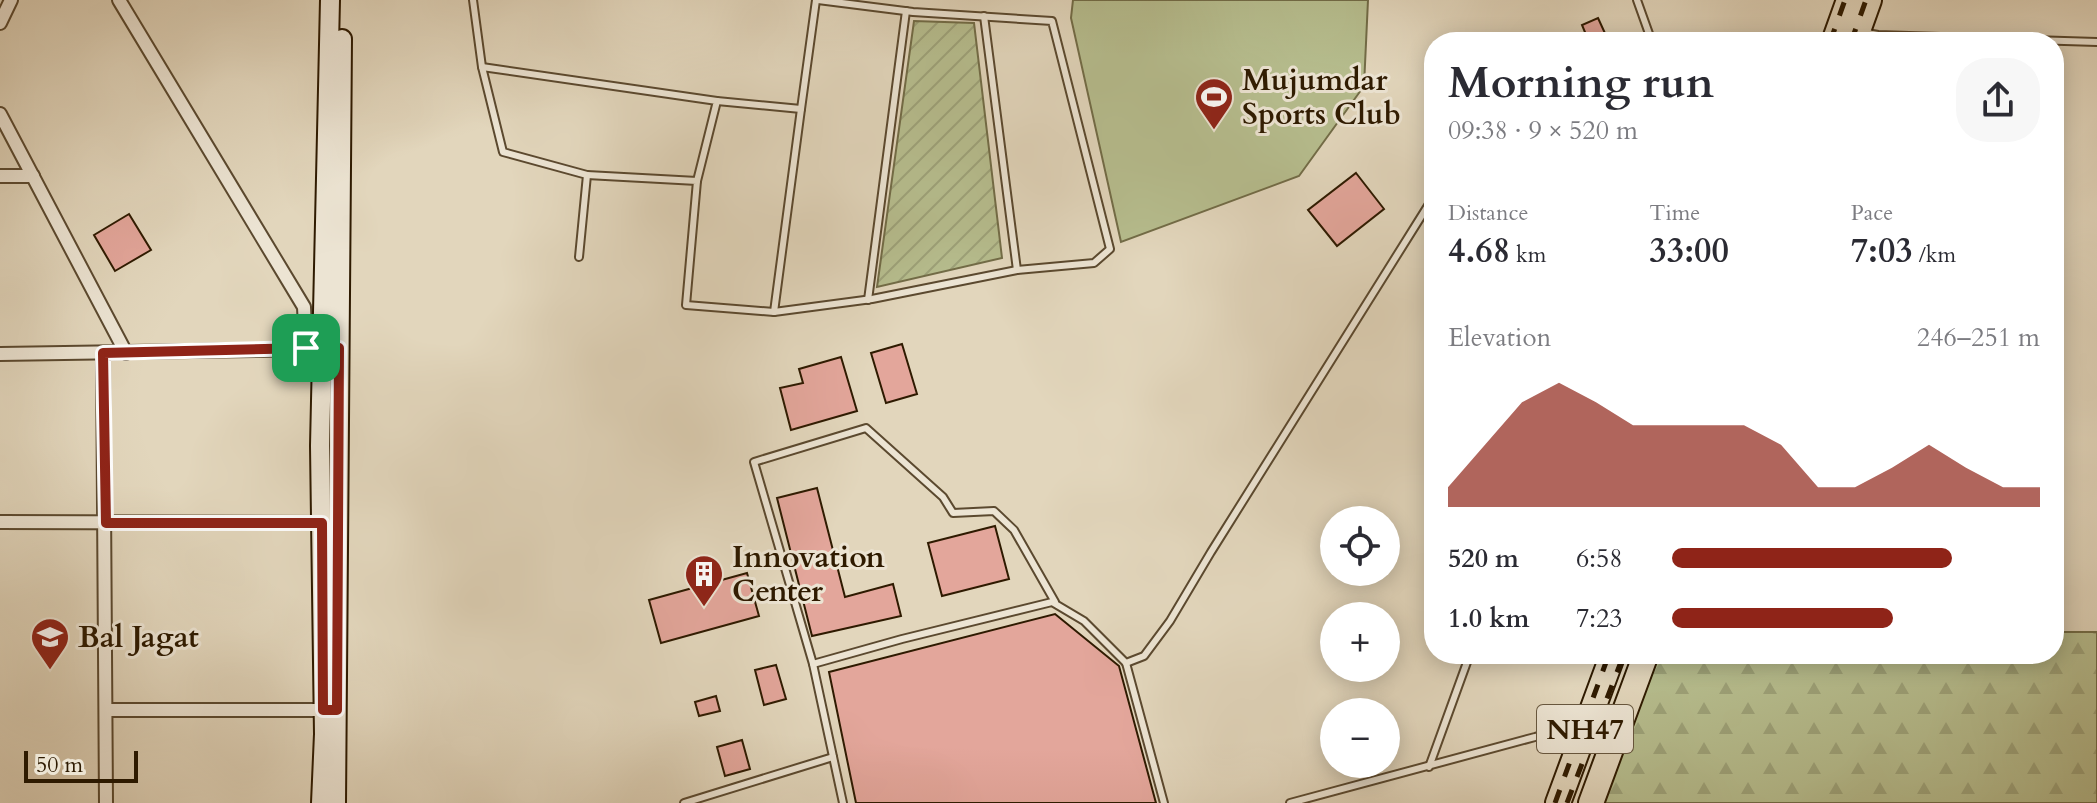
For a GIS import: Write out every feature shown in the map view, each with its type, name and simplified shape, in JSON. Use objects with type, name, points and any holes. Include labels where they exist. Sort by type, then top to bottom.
[{"type":"highway","points":[[1838,32],[1849,0]]},
{"type":"highway","points":[[1858,32],[1869,0]]},
{"type":"highway","name":"NH47","points":[[1558,803],[1609,664]]},
{"type":"highway","name":"NH47","points":[[1591,803],[1642,664]]},
{"type":"main road","points":[[330,0],[322,348],[330,523],[330,710],[336,803]]},
{"type":"main road","points":[[322,348],[342,0]]},
{"type":"main road","points":[[321,803],[330,710]]},
{"type":"street","points":[[0,23],[11,0]]},
{"type":"street","points":[[0,354],[322,348],[304,307],[119,0]]},
{"type":"street","points":[[0,114],[126,353]]},
{"type":"street","points":[[0,176],[33,176]]},
{"type":"street","points":[[103,353],[106,803]]},
{"type":"street","points":[[0,522],[330,523]]},
{"type":"street","points":[[106,710],[330,710]]},
{"type":"lane","points":[[473,0],[482,67],[503,152],[587,175],[697,181]]},
{"type":"lane","points":[[717,101],[697,181],[686,305],[774,312],[868,300],[1017,270],[1094,263],[1110,249],[1052,21],[906,11],[817,0],[774,312]]},
{"type":"lane","points":[[1637,0],[1648,32]]},
{"type":"lane","points":[[868,300],[906,11]]},
{"type":"lane","points":[[984,16],[1017,270]]},
{"type":"lane","points":[[2064,41],[2097,42]]},
{"type":"lane","points":[[482,67],[717,101],[801,109]]},
{"type":"lane","points":[[579,257],[587,175]]},
{"type":"lane","points":[[1126,663],[1144,656],[1170,621],[1424,212]]},
{"type":"lane","points":[[843,803],[813,664],[754,462],[866,428],[943,497],[953,513],[994,511],[1014,530],[1055,602],[1084,621],[1126,663],[1164,803]]},
{"type":"lane","points":[[813,664],[1055,602]]},
{"type":"lane","points":[[1429,767],[1466,664]]},
{"type":"lane","points":[[1290,803],[1429,767],[1589,719]]},
{"type":"lane","points":[[684,803],[833,757]]},
{"type":"green space","name":"Mujumdar Sports Club","points":[[1073,0],[1368,0],[1364,86],[1299,176],[1121,242],[1071,18]]},
{"type":"green space","points":[[914,21],[974,23],[1002,258],[877,287]]},
{"type":"green space","points":[[2064,632],[2097,632],[2097,803],[1601,803],[1654,664],[2064,664]]},
{"type":"building","points":[[1598,18],[1604,32],[1585,32],[1582,25]]},
{"type":"building","points":[[1356,173],[1384,209],[1337,246],[1308,210]]},
{"type":"building","points":[[129,214],[151,250],[115,271],[94,235]]},
{"type":"building","points":[[902,344],[917,394],[886,403],[871,353]]},
{"type":"building","points":[[841,357],[857,411],[791,430],[780,388],[803,383],[799,369]]},
{"type":"building","points":[[817,488],[845,597],[893,584],[901,616],[812,636],[777,498]]},
{"type":"building","points":[[995,526],[1009,579],[942,596],[928,543]]},
{"type":"building","name":"Innovation Center","points":[[747,573],[759,616],[661,643],[649,600]]},
{"type":"building","points":[[1055,614],[1119,666],[1156,803],[856,803],[829,672]]},
{"type":"building","points":[[776,665],[786,699],[764,705],[755,670]]},
{"type":"building","points":[[716,696],[720,711],[699,716],[695,702]]},
{"type":"building","points":[[742,740],[750,769],[725,776],[717,747]]},
{"type":"railway","points":[[1834,32],[1845,0]]},
{"type":"railway","points":[[1855,32],[1866,0]]},
{"type":"railway","points":[[1555,803],[1605,664]]},
{"type":"railway","points":[[1567,803],[1620,664]]},
{"type":"place","name":"Mujumdar Sports Club","points":[[1214,131]]},
{"type":"place","name":"Innovation Center","points":[[704,608]]},
{"type":"place","name":"Bal Jagat","points":[[50,671]]},
{"type":"route","points":[[306,348],[339,348],[337,710],[323,710],[322,523],[106,523],[103,353],[306,348]]}]
